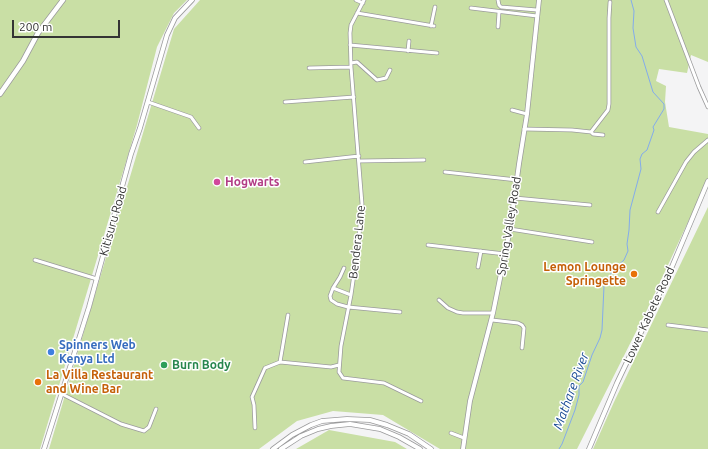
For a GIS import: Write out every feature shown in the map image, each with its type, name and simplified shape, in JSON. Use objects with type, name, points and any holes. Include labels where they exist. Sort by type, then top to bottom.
[{"type":"main road","points":[[0,94],[23,61],[38,33],[63,0]]},
{"type":"street","name":"Kitisuru Road","points":[[44,449],[97,279],[131,154],[171,25],[180,12],[192,0]]},
{"type":"street","points":[[356,0],[363,2]]},
{"type":"street","points":[[498,0],[501,7],[538,10]]},
{"type":"street","name":"Spring Valley Road","points":[[463,449],[470,401],[492,320],[510,229],[527,114],[539,0]]},
{"type":"street","points":[[666,0],[708,107]]},
{"type":"street","name":"Bendera Lane","points":[[339,366],[358,246],[362,204],[350,45],[351,25],[363,2]]},
{"type":"street","points":[[591,132],[608,110],[609,104],[608,18],[610,2]]},
{"type":"street","points":[[357,13],[433,26],[435,7]]},
{"type":"street","points":[[471,8],[537,16]]},
{"type":"street","points":[[498,27],[499,12]]},
{"type":"street","points":[[408,51],[409,41]]},
{"type":"street","points":[[350,45],[436,53]]},
{"type":"street","points":[[309,68],[351,65],[357,62],[377,80],[386,78],[390,70]]},
{"type":"street","points":[[285,102],[354,97]]},
{"type":"street","points":[[148,102],[191,117],[199,128]]},
{"type":"street","points":[[512,110],[527,114]]},
{"type":"street","points":[[524,129],[572,130],[603,135]]},
{"type":"street","points":[[658,212],[686,162],[694,152],[708,140]]},
{"type":"street","points":[[305,162],[359,156]]},
{"type":"street","points":[[359,161],[424,160]]},
{"type":"street","points":[[445,172],[517,180]]},
{"type":"street","name":"Lower Kabete Road","points":[[589,449],[617,383],[671,269],[708,181]]},
{"type":"street","points":[[515,198],[590,205]]},
{"type":"street","points":[[510,229],[592,242]]},
{"type":"street","points":[[428,245],[505,254]]},
{"type":"street","points":[[478,266],[481,251]]},
{"type":"street","points":[[36,260],[97,279]]},
{"type":"street","points":[[344,268],[340,278],[330,292],[331,300],[335,303],[348,307],[400,312]]},
{"type":"street","points":[[333,288],[351,295]]},
{"type":"street","points":[[439,300],[448,308],[457,312],[493,313]]},
{"type":"street","points":[[280,362],[288,315]]},
{"type":"street","points":[[492,320],[518,323],[522,325],[524,328],[522,348]]},
{"type":"street","points":[[668,326],[708,330]]},
{"type":"street","points":[[255,428],[254,405],[252,397],[265,368],[280,362],[331,367],[339,366],[340,376],[343,378],[384,383],[421,401]]},
{"type":"street","points":[[62,394],[122,424],[144,431],[149,427],[156,409]]},
{"type":"street","points":[[273,449],[292,435],[311,425],[322,421],[347,419],[370,420],[387,425],[409,434],[431,449]]},
{"type":"street","points":[[281,449],[301,436],[318,429],[350,424],[380,429],[400,437],[420,449]]},
{"type":"street","points":[[451,433],[464,438]]},
{"type":"green space","points":[[0,0],[187,0],[174,13],[157,47],[137,125],[40,449],[0,449]]},
{"type":"green space","points":[[200,0],[708,0],[708,62],[691,55],[687,73],[659,69],[656,81],[666,86],[665,102],[669,127],[708,134],[708,179],[648,308],[577,449],[440,449],[383,415],[333,411],[297,421],[259,449],[49,449],[174,29]]},
{"type":"green space","points":[[708,207],[708,449],[593,449],[614,402]]},
{"type":"green space","points":[[329,430],[395,442],[407,449],[296,449]]},
{"type":"waterway","name":"Mathare River","points":[[559,449],[575,410],[579,395],[579,386],[583,382],[592,355],[600,338],[602,330],[604,286],[613,270],[624,260],[628,251],[627,244],[630,210],[641,169],[640,159],[642,154],[647,150],[654,130],[653,127],[664,109],[664,104],[653,92],[642,56],[636,47],[633,28],[634,11],[631,0]]},
{"type":"place","name":"Hogwarts","points":[[217,182]]},
{"type":"place","name":"Lemon Lounge Springette","points":[[634,274]]},
{"type":"place","name":"Spinners Web Kenya Ltd","points":[[51,352]]},
{"type":"place","name":"Burn Body","points":[[164,365]]},
{"type":"place","name":"La Villa Restaurant and Wine Bar","points":[[38,382]]}]
